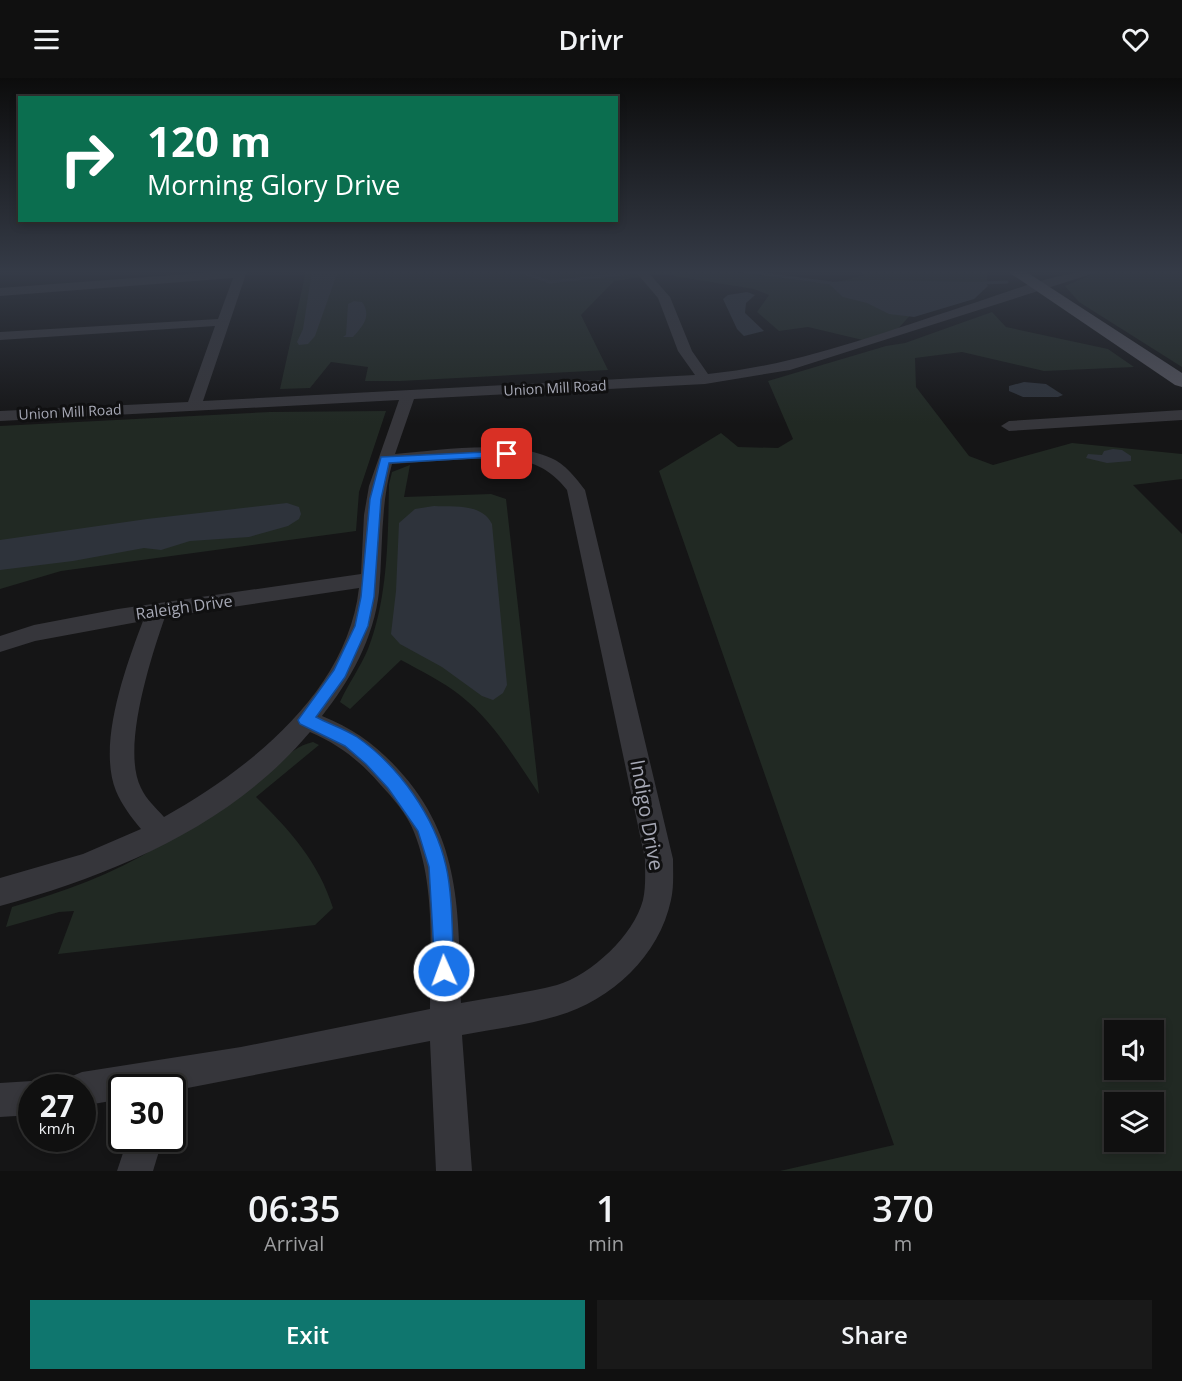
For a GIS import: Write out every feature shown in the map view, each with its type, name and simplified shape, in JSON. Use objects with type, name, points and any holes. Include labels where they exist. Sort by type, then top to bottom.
[{"type":"main road","points":[[1091,322],[1182,381]]},
{"type":"street","points":[[0,336],[224,322]]},
{"type":"street","points":[[194,406],[224,322]]},
{"type":"street","points":[[674,322],[685,351],[705,380]]},
{"type":"street","name":"Union Mill Road","points":[[0,416],[705,380],[752,374],[817,359],[930,322]]},
{"type":"street","points":[[0,892],[90,865],[161,834],[229,791],[270,756],[306,720],[330,689],[349,656],[366,611],[375,499],[385,460],[408,395]]},
{"type":"street","points":[[1009,426],[1182,415]]},
{"type":"street","name":"Indigo Drive","points":[[186,1076],[446,1021],[558,1000],[580,992],[601,980],[635,945],[657,903],[659,859],[629,722],[595,584],[580,506],[571,483],[545,461],[520,454],[433,456],[385,460]]},
{"type":"street","name":"Raleigh Drive","points":[[0,644],[54,629],[157,611],[369,580]]},
{"type":"street","points":[[157,611],[128,707],[121,749],[128,789],[161,834]]},
{"type":"street","points":[[306,720],[351,741],[372,759],[400,790],[426,828],[438,867],[440,890],[454,1171]]},
{"type":"street","points":[[0,1100],[18,1099]]},
{"type":"street","points":[[135,1171],[141,1152]]},
{"type":"shaded area","points":[[295,322],[584,322],[608,370],[365,381],[368,367],[331,362],[310,388],[280,389]]},
{"type":"shaded area","points":[[304,322],[320,322],[315,336],[308,344],[299,345],[297,342]]},
{"type":"shaded area","points":[[347,322],[364,322],[353,337],[343,337],[346,335]]},
{"type":"shaded area","points":[[734,322],[755,322],[764,331],[744,336]]},
{"type":"shaded area","points":[[769,322],[904,322],[895,332],[867,341],[808,327],[779,331]]},
{"type":"shaded area","points":[[964,322],[1001,322],[1006,327],[1108,349],[1134,367],[1044,371],[962,352],[915,358],[916,387],[969,456],[993,465],[1072,443],[1182,454],[1182,479],[1133,485],[1182,534],[1182,1171],[780,1171],[894,1145],[659,471],[721,433],[738,447],[778,448],[793,439],[768,381],[886,346],[905,343]]},
{"type":"shaded area","points":[[1111,322],[1182,322],[1182,367]]},
{"type":"shaded area","points":[[1024,382],[1046,384],[1063,395],[1023,397],[1009,391],[1009,386]]},
{"type":"shaded area","points":[[386,411],[359,492],[356,531],[61,571],[0,589],[0,426],[270,412]]},
{"type":"shaded area","points":[[1122,450],[1131,456],[1131,461],[1107,463],[1086,458],[1088,454],[1102,455],[1104,451]]},
{"type":"shaded area","points":[[410,465],[404,497],[491,494],[506,499],[539,794],[504,742],[473,706],[431,676],[401,660],[350,709],[340,702],[368,649],[380,609],[386,568],[389,484],[392,472]]},
{"type":"shaded area","points":[[287,503],[299,507],[301,514],[299,519],[288,526],[249,537],[190,541],[161,550],[144,548],[73,561],[0,570],[0,540],[147,519]]},
{"type":"shaded area","points":[[434,506],[474,509],[487,517],[492,524],[507,685],[503,693],[493,700],[482,696],[442,667],[400,644],[391,634],[396,591],[399,523],[415,509]]},
{"type":"shaded area","points":[[313,742],[319,745],[256,797],[292,835],[320,876],[333,908],[315,925],[58,954],[74,911],[59,912],[6,927],[12,907],[87,881],[142,856],[231,800],[296,749]]},
{"type":"route","points":[[444,971],[438,867],[426,828],[405,797],[372,759],[351,741],[306,720],[340,673],[362,626],[368,597],[375,499],[385,460],[507,454]]}]
